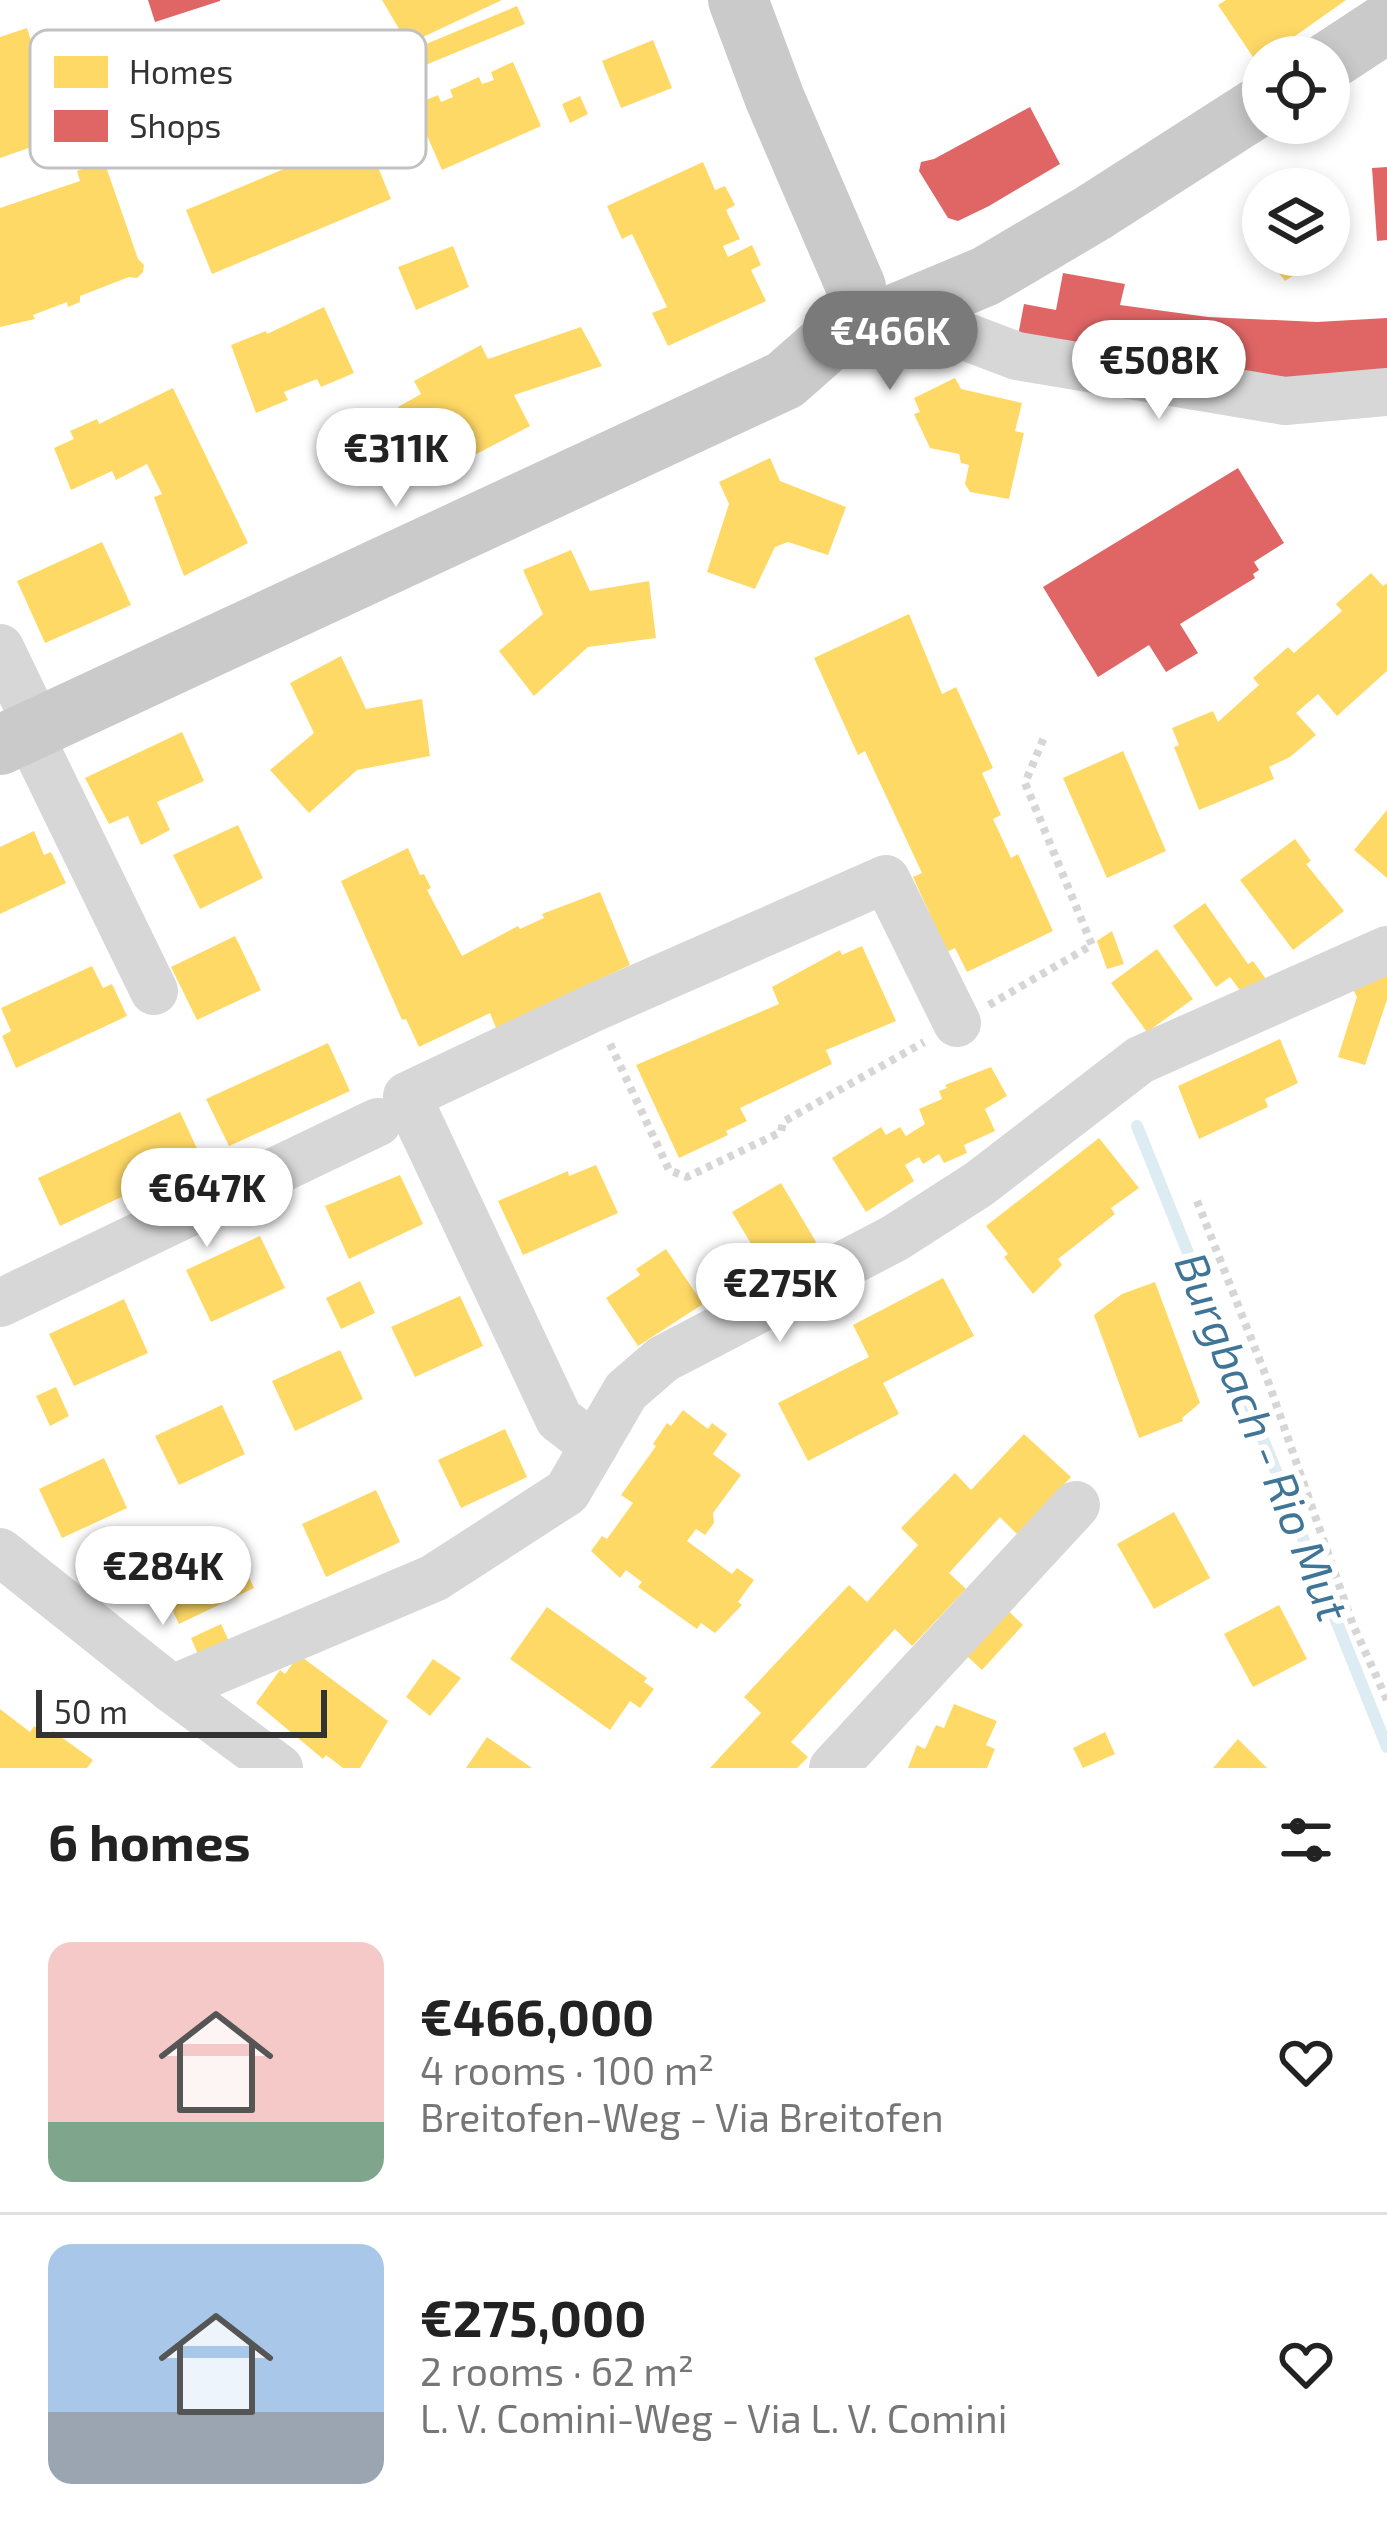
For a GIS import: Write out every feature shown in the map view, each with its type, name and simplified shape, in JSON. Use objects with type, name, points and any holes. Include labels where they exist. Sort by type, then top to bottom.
[{"type":"main road","points":[[738,0],[775,99],[870,316]]},
{"type":"main road","points":[[1350,47],[1387,23]]},
{"type":"main road","points":[[22,735],[784,380],[870,316],[1004,265],[1242,117]]},
{"type":"street","points":[[870,316],[943,328],[1017,356],[1285,401],[1387,392]]},
{"type":"street","points":[[0,647],[22,735],[154,992]]},
{"type":"street","points":[[594,1446],[559,1419],[407,1096],[886,879],[957,1023]]},
{"type":"street","points":[[172,1689],[434,1578],[567,1492],[626,1391],[663,1359],[896,1238],[980,1184],[1141,1060],[1387,950]]},
{"type":"street","points":[[0,1303],[379,1122]]},
{"type":"street","points":[[833,1768],[1076,1505]]},
{"type":"street","points":[[0,1552],[279,1768]]},
{"type":"path","points":[[593,1008],[669,1170],[687,1177],[781,1132],[784,1122],[1092,945],[1025,784],[1045,735]]},
{"type":"path","points":[[1197,1202],[1269,1384],[1353,1625],[1387,1700]]},
{"type":"building: Homes","points":[[382,0],[502,0],[426,36],[426,30],[400,30]]},
{"type":"building: Homes","points":[[1226,0],[1346,0],[1295,36],[1242,36],[1242,41],[1218,5]]},
{"type":"building: Homes","points":[[517,6],[525,24],[426,65],[426,44]]},
{"type":"building: Homes","points":[[27,28],[30,37],[30,148],[0,158],[0,37]]},
{"type":"building: Homes","points":[[653,40],[672,88],[621,108],[602,61]]},
{"type":"building: Homes","points":[[513,62],[541,126],[442,170],[426,133],[426,100],[438,95],[441,102],[453,97],[450,90],[479,77],[482,84],[494,80],[491,72]]},
{"type":"building: Homes","points":[[580,96],[588,114],[570,123],[562,104]]},
{"type":"building: Homes","points":[[703,162],[715,190],[725,186],[735,205],[726,210],[740,239],[723,246],[728,257],[752,245],[761,265],[751,270],[766,301],[668,346],[652,313],[667,307],[632,234],[622,239],[607,206]]},
{"type":"building: Homes","points":[[106,168],[143,272],[80,296],[80,302],[68,307],[67,302],[33,315],[35,319],[0,327],[0,208],[80,181],[77,171]]},
{"type":"building: Homes","points":[[286,168],[378,168],[391,199],[212,274],[186,210]]},
{"type":"building: Homes","points":[[453,246],[469,287],[416,310],[398,267]]},
{"type":"building: Homes","points":[[324,307],[354,373],[321,387],[317,379],[284,392],[288,400],[256,413],[231,345]]},
{"type":"building: Homes","points":[[581,327],[602,366],[514,395],[530,426],[436,475],[398,407],[421,394],[414,381],[481,345],[488,359]]},
{"type":"building: Homes","points":[[955,378],[961,389],[1022,403],[1015,431],[1024,433],[1009,499],[970,492],[965,484],[969,465],[961,463],[959,454],[930,448],[914,414],[920,412],[914,398]]},
{"type":"building: Homes","points":[[173,388],[248,543],[184,576],[154,497],[162,494],[147,464],[116,480],[112,471],[71,490],[54,448],[74,439],[70,431],[97,419],[99,424]]},
{"type":"building: Homes","points":[[338,422],[353,453],[334,461],[320,431]]},
{"type":"building: Homes","points":[[770,458],[780,481],[846,507],[828,555],[788,542],[775,547],[755,589],[707,572],[729,504],[719,482]]},
{"type":"building: Homes","points":[[102,542],[131,605],[45,643],[17,581]]},
{"type":"building: Homes","points":[[571,550],[590,591],[649,581],[656,638],[588,647],[534,696],[499,651],[543,614],[523,570]]},
{"type":"building: Homes","points":[[1371,573],[1383,586],[1387,583],[1387,671],[1337,716],[1318,694],[1296,713],[1316,735],[1269,767],[1274,779],[1199,810],[1174,747],[1179,745],[1172,728],[1213,711],[1218,722],[1259,685],[1253,678],[1288,647],[1294,653],[1342,611],[1336,604]]},
{"type":"building: Homes","points":[[909,614],[942,694],[956,687],[993,768],[982,773],[1001,815],[993,819],[1011,858],[1018,854],[1053,931],[967,972],[955,948],[947,952],[913,877],[922,873],[865,751],[858,755],[814,658]]},
{"type":"building: Homes","points":[[341,656],[366,709],[422,699],[430,756],[357,770],[309,813],[270,770],[314,733],[290,683]]},
{"type":"building: Homes","points":[[182,732],[204,781],[157,802],[170,830],[141,845],[128,816],[109,824],[85,778]]},
{"type":"building: Homes","points":[[1123,751],[1166,851],[1107,878],[1063,778]]},
{"type":"building: Homes","points":[[1387,810],[1387,878],[1354,850]]},
{"type":"building: Homes","points":[[238,825],[263,878],[200,909],[173,855]]},
{"type":"building: Homes","points":[[34,831],[44,855],[51,852],[66,883],[0,914],[0,847]]},
{"type":"building: Homes","points":[[1295,839],[1311,861],[1306,864],[1344,911],[1293,950],[1240,880]]},
{"type":"building: Homes","points":[[408,848],[462,956],[518,926],[544,918],[542,914],[600,892],[630,965],[496,1028],[490,1013],[419,1047],[406,1019],[402,1020],[341,881]]},
{"type":"building: Homes","points":[[1205,903],[1248,964],[1253,961],[1271,986],[1245,997],[1230,977],[1216,987],[1173,926]]},
{"type":"building: Homes","points":[[1112,931],[1124,964],[1107,969],[1097,941]]},
{"type":"building: Homes","points":[[235,936],[261,990],[197,1020],[171,967]]},
{"type":"building: Homes","points":[[862,946],[896,1021],[826,1050],[832,1064],[740,1108],[747,1121],[679,1158],[636,1065],[779,1004],[772,987],[840,950],[842,955]]},
{"type":"building: Homes","points":[[1157,949],[1193,999],[1147,1032],[1111,983]]},
{"type":"building: Homes","points":[[92,966],[103,988],[112,984],[127,1016],[16,1068],[2,1036],[11,1031],[1,1008]]},
{"type":"building: Homes","points":[[1387,968],[1387,1000],[1365,1065],[1338,1057],[1357,997],[1351,986]]},
{"type":"building: Homes","points":[[1280,1039],[1298,1083],[1265,1099],[1268,1107],[1199,1139],[1178,1086]]},
{"type":"building: Homes","points":[[328,1043],[350,1091],[229,1146],[206,1099]]},
{"type":"building: Homes","points":[[991,1067],[1007,1096],[985,1109],[995,1131],[964,1145],[967,1153],[944,1163],[939,1154],[923,1164],[919,1157],[905,1165],[914,1181],[866,1212],[832,1158],[881,1127],[886,1135],[900,1127],[906,1136],[925,1124],[919,1109],[942,1099],[939,1091],[945,1085]]},
{"type":"building: Homes","points":[[180,1112],[202,1159],[60,1226],[38,1178]]},
{"type":"building: Homes","points":[[1099,1138],[1139,1188],[1111,1208],[1115,1214],[1058,1259],[1062,1265],[1033,1294],[986,1226]]},
{"type":"building: Homes","points":[[596,1165],[618,1213],[523,1255],[498,1201],[568,1171],[569,1176]]},
{"type":"building: Homes","points":[[400,1175],[423,1224],[349,1259],[325,1206]]},
{"type":"building: Homes","points":[[781,1183],[816,1242],[768,1272],[732,1212]]},
{"type":"building: Homes","points":[[260,1236],[285,1288],[211,1322],[186,1270]]},
{"type":"building: Homes","points":[[666,1249],[703,1304],[638,1346],[606,1298],[640,1275],[636,1269]]},
{"type":"building: Homes","points":[[943,1278],[974,1336],[883,1383],[899,1414],[808,1461],[778,1403],[869,1357],[853,1325]]},
{"type":"building: Homes","points":[[360,1281],[375,1313],[341,1329],[326,1298]]},
{"type":"building: Homes","points":[[1155,1282],[1200,1403],[1183,1421],[1139,1438],[1094,1315],[1122,1294]]},
{"type":"building: Homes","points":[[460,1296],[483,1346],[415,1377],[391,1327]]},
{"type":"building: Homes","points":[[124,1299],[148,1353],[74,1386],[49,1334]]},
{"type":"building: Homes","points":[[340,1350],[363,1399],[295,1431],[272,1381]]},
{"type":"building: Homes","points":[[56,1387],[69,1416],[50,1426],[36,1396]]},
{"type":"building: Homes","points":[[222,1405],[245,1454],[179,1485],[155,1436]]},
{"type":"building: Homes","points":[[683,1410],[708,1429],[712,1423],[727,1434],[713,1454],[741,1475],[713,1513],[714,1523],[705,1535],[696,1529],[687,1541],[732,1574],[737,1568],[754,1580],[738,1602],[742,1605],[715,1633],[701,1623],[697,1629],[638,1587],[642,1582],[626,1570],[620,1578],[591,1551],[602,1536],[607,1539],[633,1503],[621,1495],[667,1423],[671,1426]]},
{"type":"building: Homes","points":[[505,1429],[527,1477],[461,1508],[438,1460]]},
{"type":"building: Homes","points":[[1024,1434],[1071,1477],[1017,1534],[1000,1517],[949,1573],[966,1589],[912,1646],[895,1629],[791,1742],[808,1757],[797,1768],[710,1768],[761,1713],[744,1697],[849,1585],[867,1602],[918,1545],[901,1528],[955,1473],[971,1490]]},
{"type":"building: Homes","points":[[104,1458],[127,1508],[62,1538],[39,1489]]},
{"type":"building: Homes","points":[[376,1490],[400,1542],[326,1577],[302,1524]]},
{"type":"building: Homes","points":[[1174,1512],[1210,1578],[1154,1609],[1117,1544]]},
{"type":"building: Homes","points":[[230,1537],[254,1588],[179,1624],[154,1572]]},
{"type":"building: Homes","points":[[997,1600],[1023,1625],[982,1670],[955,1645]]},
{"type":"building: Homes","points":[[1279,1605],[1307,1659],[1253,1687],[1224,1634]]},
{"type":"building: Homes","points":[[547,1607],[647,1678],[644,1682],[654,1689],[640,1708],[630,1701],[610,1730],[510,1659]]},
{"type":"building: Homes","points":[[221,1624],[232,1648],[200,1659],[191,1638]]},
{"type":"building: Homes","points":[[299,1655],[388,1721],[360,1768],[343,1768],[326,1755],[323,1759],[256,1703],[280,1670],[285,1674]]},
{"type":"building: Homes","points":[[433,1659],[461,1678],[430,1716],[406,1697]]},
{"type":"building: Homes","points":[[954,1704],[997,1721],[986,1745],[995,1749],[987,1768],[908,1768],[917,1745],[925,1749],[936,1725],[944,1728]]},
{"type":"building: Homes","points":[[0,1709],[30,1732],[34,1726],[48,1736],[53,1731],[93,1760],[87,1768],[0,1768]]},
{"type":"building: Homes","points":[[1105,1732],[1115,1754],[1083,1768],[1073,1748]]},
{"type":"building: Homes","points":[[487,1737],[519,1759],[532,1768],[466,1768]]},
{"type":"building: Homes","points":[[1238,1739],[1267,1768],[1213,1768]]},
{"type":"building: Shops","points":[[148,0],[220,0],[220,1],[155,22]]},
{"type":"building: Shops","points":[[1030,107],[1060,164],[958,221],[948,218],[919,171],[921,162]]},
{"type":"building: Shops","points":[[1387,167],[1387,240],[1377,241],[1372,168]]},
{"type":"building: Shops","points":[[1063,273],[1125,284],[1120,305],[1208,317],[1317,322],[1387,318],[1387,376],[1259,376],[1017,341],[1024,304],[1056,310]]},
{"type":"building: Shops","points":[[1238,468],[1284,543],[1254,562],[1259,570],[1255,578],[1180,624],[1198,653],[1166,672],[1149,645],[1098,677],[1043,587]]},
{"type":"waterway","name":"Burgbach - Rio Mut","points":[[1137,1126],[1387,1747]]}]
